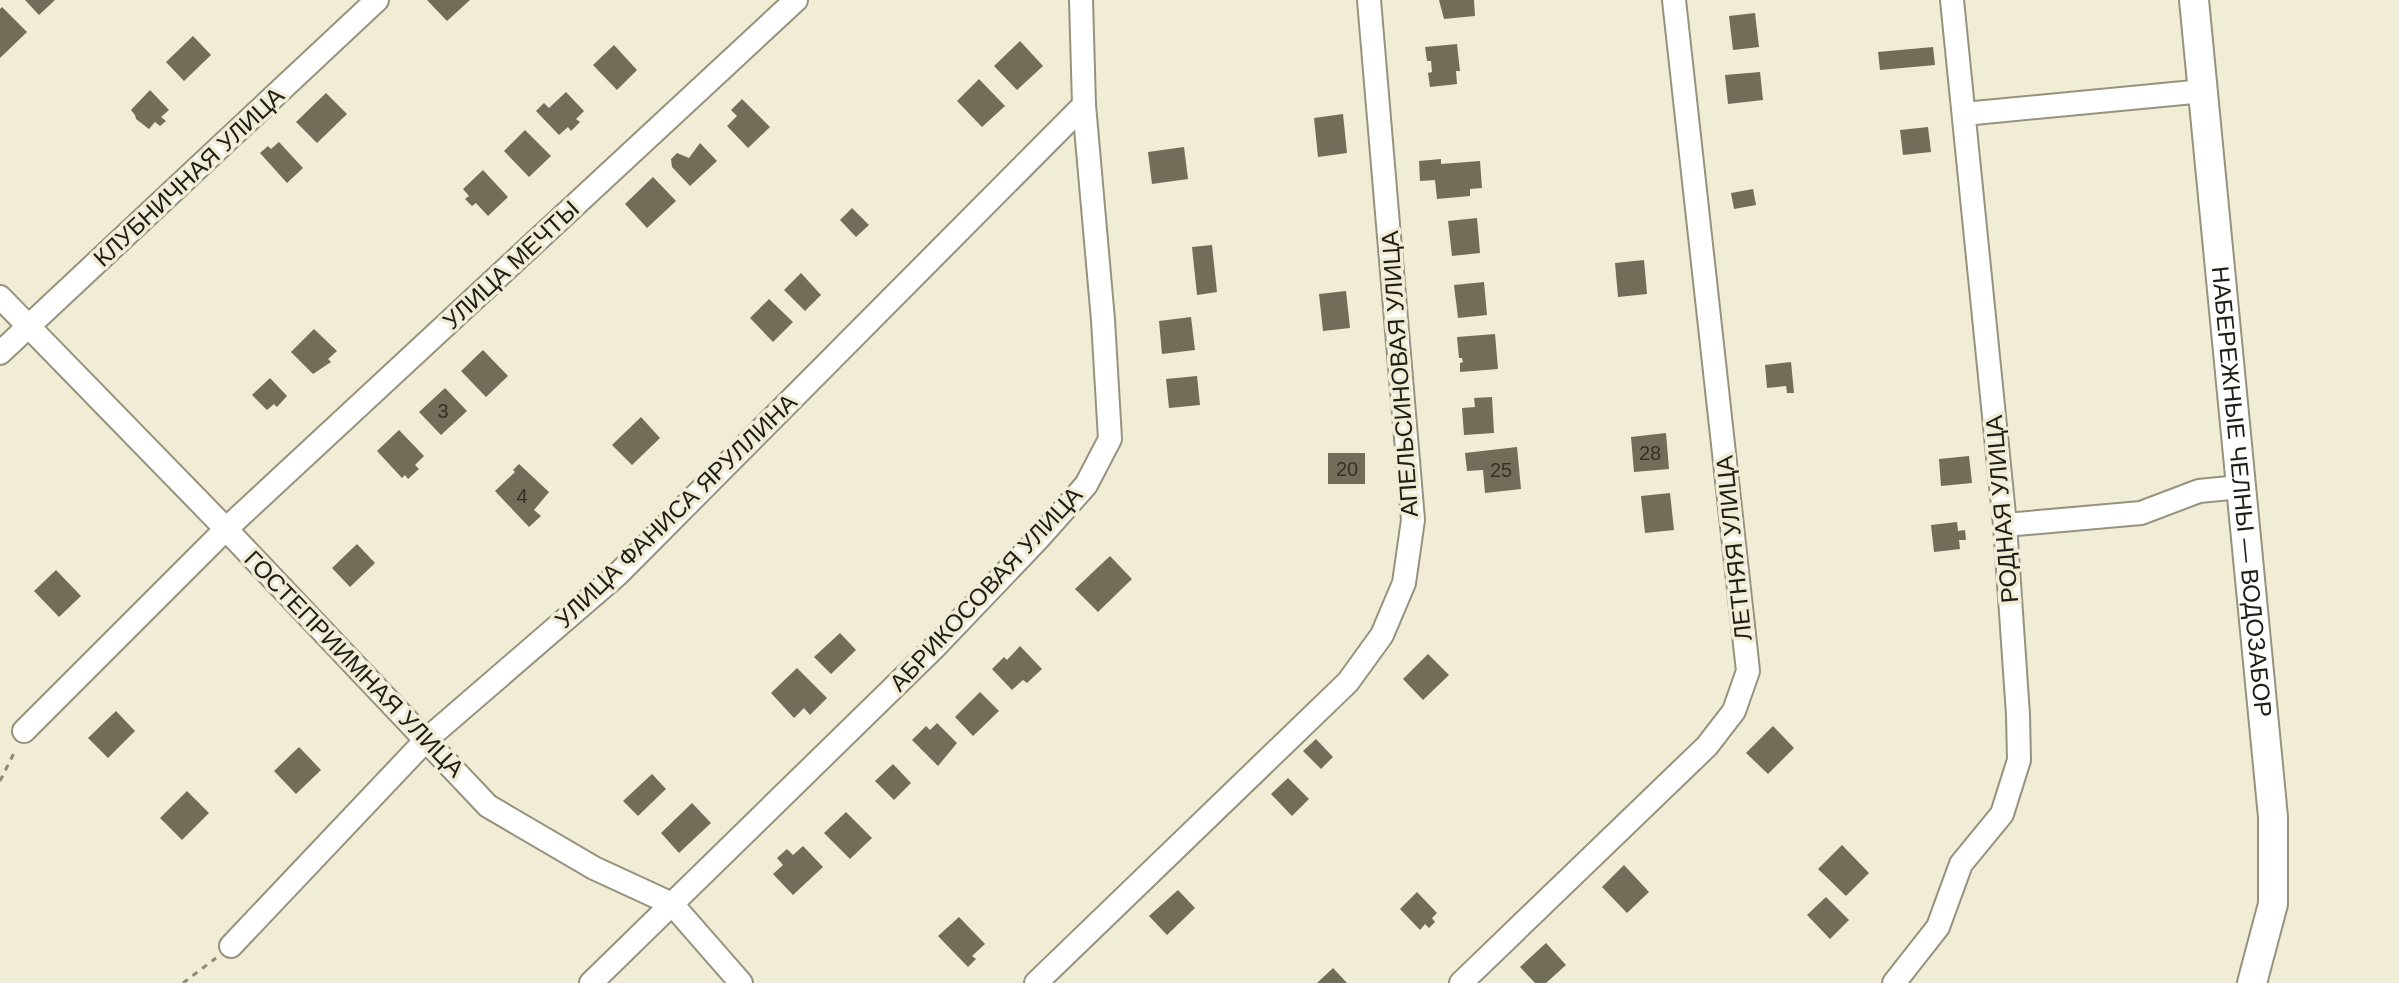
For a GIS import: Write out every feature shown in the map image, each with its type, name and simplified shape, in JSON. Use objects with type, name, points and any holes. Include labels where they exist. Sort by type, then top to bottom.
[{"type":"main road","name":"НАБЕРЕЖНЫЕ ЧЕЛНЫ — ВОДОЗАБОР","points":[[2194,0],[2273,817],[2273,904],[2252,983]]},
{"type":"street","name":"КЛУБНИЧНАЯ УЛИЦА","points":[[0,353],[377,0]]},
{"type":"street","name":"УЛИЦА МЕЧТЫ","points":[[24,731],[226,529],[796,0]]},
{"type":"street","name":"АБРИКОСОВАЯ УЛИЦА","points":[[591,983],[933,649],[1038,539],[1086,485],[1110,439],[1084,105],[1081,0]]},
{"type":"street","name":"АПЕЛЬСИНОВАЯ УЛИЦА","points":[[1036,983],[1348,682],[1382,635],[1404,583],[1413,520],[1369,0]]},
{"type":"street","name":"ЛЕТНЯЯ УЛИЦА","points":[[1461,983],[1707,746],[1734,711],[1748,671],[1674,0]]},
{"type":"street","name":"РОДНАЯ УЛИЦА","points":[[1894,983],[1938,927],[1961,864],[2002,814],[2019,760],[2005,525],[1952,0]]},
{"type":"street","points":[[1964,114],[2204,91]]},
{"type":"street","name":"УЛИЦА ФАНИСА ЯРУЛЛИНА","points":[[231,946],[427,739],[617,575],[1084,105]]},
{"type":"street","name":"ГОСТЕПРИИМНАЯ УЛИЦА","points":[[0,297],[226,529],[488,806],[594,868],[672,904],[741,983]]},
{"type":"street","points":[[2005,525],[2141,513],[2199,491],[2240,487]]},
{"type":"path","points":[[0,781],[24,731]]},
{"type":"path","points":[[183,983],[231,946]]},
{"type":"building","points":[[25,0],[55,0],[39,15]]},
{"type":"building","points":[[427,0],[470,0],[447,21]]},
{"type":"building","points":[[1439,0],[1474,0],[1475,16],[1444,19]]},
{"type":"building","points":[[2,7],[27,32],[0,58],[0,9]]},
{"type":"building","points":[[1755,13],[1759,47],[1733,50],[1729,16]]},
{"type":"building","points":[[193,36],[211,55],[184,81],[166,62]]},
{"type":"building","points":[[1020,41],[1043,66],[1017,90],[994,66]]},
{"type":"building","points":[[1457,44],[1460,71],[1456,71],[1457,84],[1430,87],[1428,73],[1432,72],[1431,61],[1427,61],[1425,47]]},
{"type":"building","points":[[614,45],[637,70],[617,90],[593,65]]},
{"type":"building","points":[[1933,47],[1935,65],[1880,70],[1878,52]]},
{"type":"building","points":[[1760,72],[1763,100],[1728,104],[1725,75]]},
{"type":"building","points":[[979,79],[1005,106],[982,127],[957,101]]},
{"type":"building","points":[[150,90],[169,110],[161,117],[166,121],[160,126],[155,122],[149,129],[136,119],[131,110]]},
{"type":"building","points":[[566,92],[584,111],[576,119],[580,122],[571,131],[568,127],[559,135],[536,111],[544,103],[549,108]]},
{"type":"building","points":[[326,93],[347,114],[317,143],[296,122]]},
{"type":"building","points":[[742,99],[770,127],[748,148],[727,126],[737,116],[731,110]]},
{"type":"building","points":[[1343,114],[1347,153],[1318,157],[1314,118]]},
{"type":"building","points":[[1928,127],[1931,152],[1903,155],[1900,130]]},
{"type":"building","points":[[525,130],[551,156],[529,177],[504,151]]},
{"type":"building","points":[[279,142],[303,168],[287,183],[260,153]]},
{"type":"building","points":[[700,143],[717,161],[690,186],[672,167],[671,159],[677,153],[689,158]]},
{"type":"building","points":[[1184,147],[1188,179],[1152,184],[1148,152]]},
{"type":"building","points":[[1441,159],[1441,164],[1480,161],[1482,188],[1470,189],[1470,196],[1437,199],[1435,180],[1420,181],[1419,161]]},
{"type":"building","points":[[483,170],[508,197],[488,216],[476,203],[472,206],[465,199],[469,196],[463,189]]},
{"type":"building","points":[[653,177],[676,201],[647,228],[625,204]]},
{"type":"building","points":[[1753,189],[1756,205],[1734,209],[1731,193]]},
{"type":"building","points":[[852,208],[869,225],[856,237],[840,220]]},
{"type":"building","points":[[1477,218],[1480,253],[1452,256],[1448,221]]},
{"type":"building","points":[[1212,245],[1217,292],[1197,295],[1192,247]]},
{"type":"building","points":[[1644,260],[1647,294],[1618,297],[1615,263]]},
{"type":"building","points":[[801,273],[821,295],[805,311],[784,290]]},
{"type":"building","points":[[1484,282],[1487,315],[1458,318],[1454,285]]},
{"type":"building","points":[[1346,291],[1350,328],[1323,331],[1319,294]]},
{"type":"building","points":[[769,299],[793,322],[773,342],[750,318]]},
{"type":"building","points":[[1191,317],[1195,350],[1162,354],[1159,321]]},
{"type":"building","points":[[314,329],[337,351],[328,359],[331,362],[313,374],[291,352]]},
{"type":"building","points":[[1495,334],[1498,369],[1460,372],[1460,363],[1463,362],[1459,358],[1457,337]]},
{"type":"building","points":[[483,350],[508,376],[486,397],[461,371]]},
{"type":"building","points":[[1791,362],[1794,393],[1787,393],[1786,386],[1767,388],[1765,365]]},
{"type":"building","points":[[1197,376],[1200,405],[1169,408],[1166,379]]},
{"type":"building","points":[[270,378],[287,396],[277,407],[274,404],[267,410],[252,395]]},
{"type":"building","points":[[445,388],[467,411],[441,435],[419,412]]},
{"type":"building","points":[[1492,397],[1494,433],[1464,435],[1462,408],[1475,407],[1474,398]]},
{"type":"building","points":[[641,417],[660,438],[632,465],[612,445]]},
{"type":"building","points":[[399,430],[424,456],[415,465],[419,469],[408,479],[405,475],[402,478],[377,451]]},
{"type":"building","points":[[1666,433],[1669,469],[1634,472],[1631,437]]},
{"type":"building","points":[[1517,447],[1521,489],[1485,493],[1483,470],[1467,471],[1465,453]]},
{"type":"building","points":[[1328,453],[1365,453],[1365,484],[1328,484]]},
{"type":"building","points":[[1969,456],[1972,483],[1941,486],[1939,459]]},
{"type":"building","points":[[519,464],[549,492],[534,510],[541,516],[529,527],[495,491]]},
{"type":"building","points":[[1670,493],[1674,530],[1645,533],[1641,496]]},
{"type":"building","points":[[1957,522],[1958,531],[1965,530],[1966,540],[1959,540],[1960,549],[1934,552],[1931,525]]},
{"type":"building","points":[[357,544],[375,563],[350,587],[332,568]]},
{"type":"building","points":[[1110,556],[1132,579],[1098,612],[1075,589]]},
{"type":"building","points":[[56,570],[81,596],[59,617],[34,591]]},
{"type":"building","points":[[840,633],[856,650],[831,674],[814,657]]},
{"type":"building","points":[[1020,646],[1042,669],[1027,683],[1023,680],[1012,690],[992,669],[1004,657],[1007,660]]},
{"type":"building","points":[[1428,654],[1449,675],[1423,700],[1403,679]]},
{"type":"building","points":[[797,668],[827,698],[810,715],[804,708],[794,718],[771,693]]},
{"type":"building","points":[[980,692],[999,711],[973,736],[955,717]]},
{"type":"building","points":[[116,711],[135,731],[108,758],[88,738]]},
{"type":"building","points":[[937,723],[957,743],[938,766],[912,740],[926,726],[930,730]]},
{"type":"building","points":[[1773,726],[1794,748],[1768,774],[1746,753]]},
{"type":"building","points":[[1316,739],[1333,757],[1321,769],[1303,751]]},
{"type":"building","points":[[299,747],[321,770],[296,794],[274,771]]},
{"type":"building","points":[[893,764],[911,783],[894,800],[875,781]]},
{"type":"building","points":[[652,774],[666,789],[638,816],[623,801]]},
{"type":"building","points":[[1288,778],[1309,799],[1292,816],[1271,794]]},
{"type":"building","points":[[187,791],[209,813],[182,840],[160,818]]},
{"type":"building","points":[[692,803],[711,823],[679,853],[661,833]]},
{"type":"building","points":[[846,812],[872,838],[850,859],[824,833]]},
{"type":"building","points":[[1842,845],[1869,873],[1846,896],[1818,869]]},
{"type":"building","points":[[803,846],[823,867],[793,895],[773,874],[783,865],[777,858],[787,849],[793,855]]},
{"type":"building","points":[[1624,865],[1649,892],[1627,913],[1602,887]]},
{"type":"building","points":[[1178,890],[1195,908],[1167,935],[1149,916]]},
{"type":"building","points":[[1417,892],[1437,913],[1432,918],[1435,922],[1429,928],[1425,924],[1420,930],[1400,909]]},
{"type":"building","points":[[1826,897],[1849,920],[1830,939],[1807,915]]},
{"type":"building","points":[[959,917],[985,944],[972,956],[976,959],[968,967],[938,936]]},
{"type":"building","points":[[1546,943],[1566,965],[1546,983],[1535,983],[1520,967]]},
{"type":"building","points":[[1333,968],[1347,983],[1317,983]]}]
